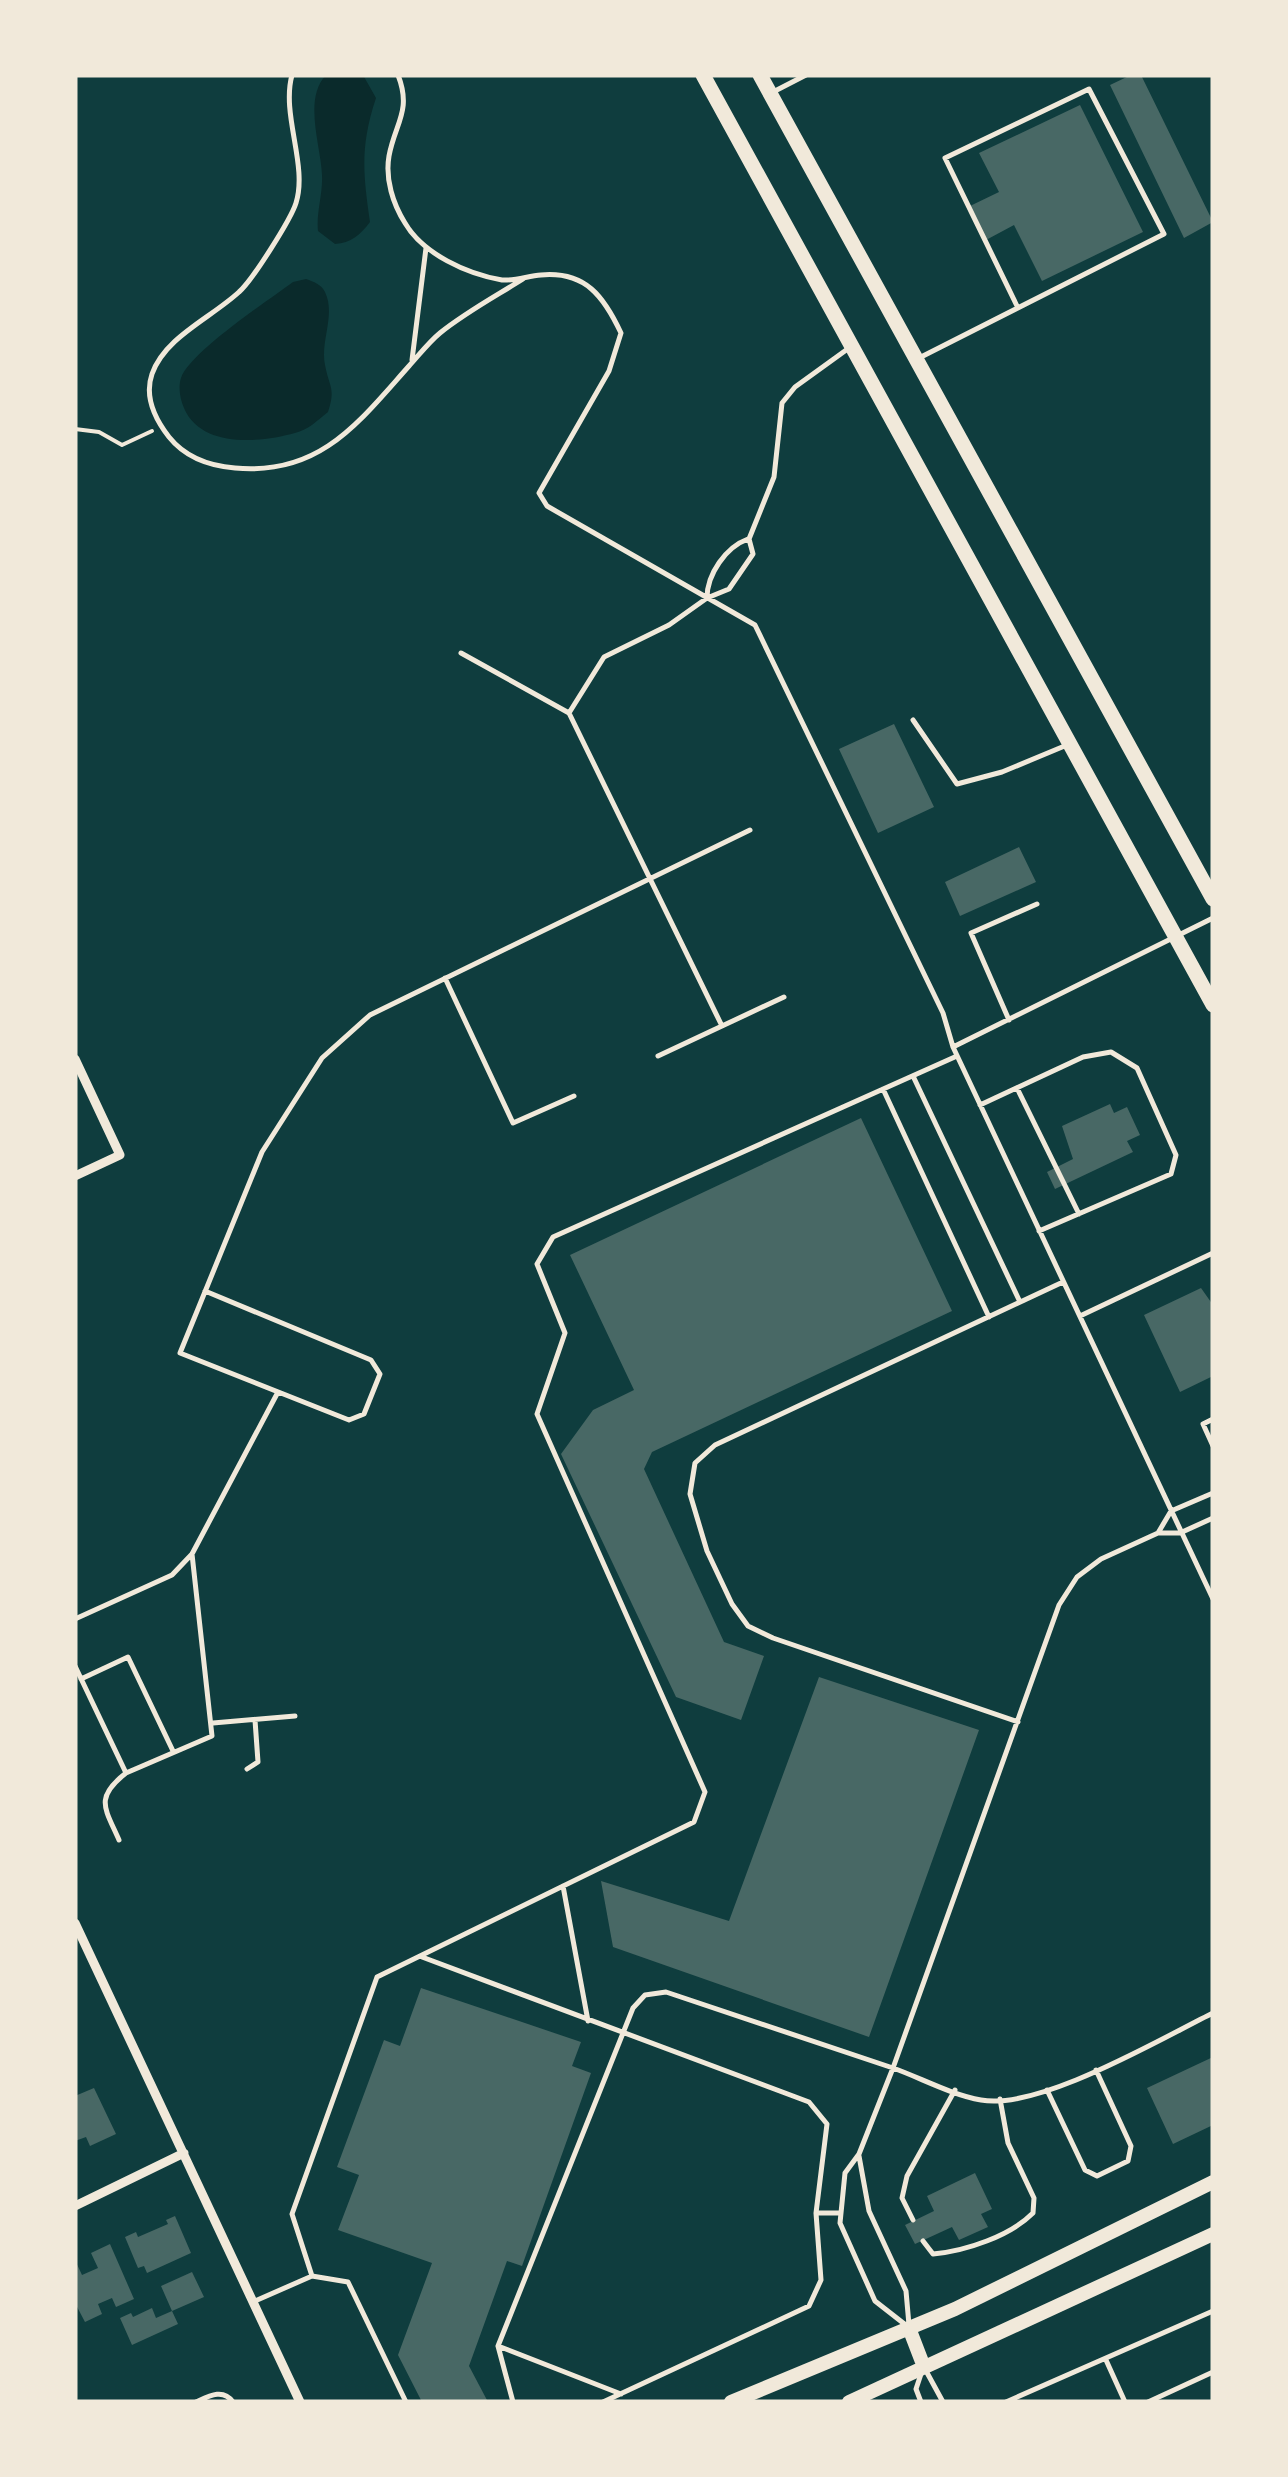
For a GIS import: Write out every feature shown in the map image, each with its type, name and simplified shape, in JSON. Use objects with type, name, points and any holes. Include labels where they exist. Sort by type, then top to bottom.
[{"type":"main road","points":[[703,75],[1213,1005]]},
{"type":"main road","points":[[760,75],[1213,899]]},
{"type":"main road","points":[[732,2402],[909,2328],[1096,2242],[1213,2182]]},
{"type":"main road","points":[[849,2402],[1213,2234]]},
{"type":"main road","points":[[909,2328],[924,2367]]},
{"type":"street","points":[[75,1059],[120,1156],[75,1176]]},
{"type":"street","points":[[75,1923],[300,2402]]},
{"type":"street","points":[[75,2206],[184,2153]]},
{"type":"lane","points":[[292,75],[288,95],[298,183],[296,202],[243,290],[164,352],[150,384],[151,406],[161,426],[187,454],[215,466],[268,469],[308,458],[336,443],[358,423],[438,334],[526,277]]},
{"type":"lane","points":[[398,75],[406,101],[389,156],[388,179],[395,205],[407,227],[426,248],[454,264],[504,280],[544,274],[570,278],[589,286],[608,306],[621,333],[609,370],[539,493],[546,506],[754,624],[944,1014],[953,1047],[1213,1598]]},
{"type":"lane","points":[[770,94],[806,75]]},
{"type":"lane","points":[[916,359],[1164,234],[1090,89],[945,158],[1017,306]]},
{"type":"lane","points":[[412,363],[426,248]]},
{"type":"lane","points":[[569,713],[604,657],[669,624],[707,598],[729,590],[752,554],[749,539],[774,477],[782,403],[796,387],[852,347]]},
{"type":"lane","points":[[707,598],[707,582],[734,544],[749,539]]},
{"type":"lane","points":[[461,653],[569,713],[722,1026]]},
{"type":"lane","points":[[913,720],[957,784],[1002,772],[1070,744]]},
{"type":"lane","points":[[206,1291],[371,1360],[380,1374],[364,1414],[350,1420],[180,1353],[262,1152],[322,1058],[370,1015],[750,830]]},
{"type":"lane","points":[[1008,1020],[971,933],[1038,904]]},
{"type":"lane","points":[[953,1047],[1213,918]]},
{"type":"lane","points":[[446,978],[513,1123],[574,1096]]},
{"type":"lane","points":[[658,1056],[784,997]]},
{"type":"lane","points":[[980,1105],[1083,1056],[1111,1052],[1137,1068],[1176,1155],[1172,1174],[1039,1232]]},
{"type":"lane","points":[[312,2276],[292,2214],[377,1976],[694,1822],[705,1792],[536,1414],[565,1333],[537,1264],[554,1237],[958,1056]]},
{"type":"lane","points":[[913,1076],[1020,1302]]},
{"type":"lane","points":[[1017,1088],[1079,1214]]},
{"type":"lane","points":[[883,1089],[988,1317]]},
{"type":"lane","points":[[1079,1317],[1213,1253]]},
{"type":"lane","points":[[1018,1722],[748,1626],[732,1604],[708,1551],[690,1494],[695,1463],[715,1445],[1063,1282]]},
{"type":"lane","points":[[75,1619],[172,1575],[192,1554],[278,1392]]},
{"type":"lane","points":[[1213,1419],[1204,1424],[1213,1446]]},
{"type":"lane","points":[[1158,1533],[1171,1511],[1213,1492]]},
{"type":"lane","points":[[909,2328],[875,2300],[840,2223],[845,2173],[859,2154],[893,2068],[1059,1605],[1077,1577],[1100,1559],[1158,1533],[1180,1532],[1213,1518]]},
{"type":"lane","points":[[119,1840],[103,1805],[108,1787],[126,1774],[212,1736],[192,1554]]},
{"type":"lane","points":[[81,1679],[128,1657],[173,1751]]},
{"type":"lane","points":[[75,1666],[126,1774]]},
{"type":"lane","points":[[213,1723],[295,1716]]},
{"type":"lane","points":[[247,1769],[258,1762],[255,1720]]},
{"type":"lane","points":[[563,1886],[588,2021]]},
{"type":"lane","points":[[420,1956],[809,2102],[827,2124],[816,2213],[820,2280],[809,2306],[603,2402]]},
{"type":"lane","points":[[514,2402],[498,2346],[622,2034],[633,2008],[645,1995],[666,1992],[983,2101],[1046,2090],[1213,2013]]},
{"type":"lane","points":[[1046,2090],[1085,2170],[1097,2176],[1128,2161],[1130,2146],[1096,2070]]},
{"type":"lane","points":[[913,2220],[902,2198],[907,2176],[955,2090]]},
{"type":"lane","points":[[923,2241],[933,2254],[956,2252],[1022,2224],[1034,2213],[1034,2198],[1008,2144],[1000,2099]]},
{"type":"lane","points":[[859,2154],[870,2212],[906,2291],[909,2328]]},
{"type":"lane","points":[[816,2213],[840,2213]]},
{"type":"lane","points":[[253,2302],[312,2276],[348,2282],[406,2402]]},
{"type":"lane","points":[[1006,2402],[1213,2311]]},
{"type":"lane","points":[[498,2346],[621,2394]]},
{"type":"lane","points":[[1106,2360],[1125,2402]]},
{"type":"lane","points":[[921,2402],[916,2388],[924,2367]]},
{"type":"lane","points":[[924,2367],[943,2402]]},
{"type":"lane","points":[[1148,2402],[1213,2372]]},
{"type":"lane","points":[[196,2402],[224,2394],[233,2402]]},
{"type":"path","points":[[75,429],[99,432],[122,445],[161,426]]},
{"type":"water","points":[[326,75],[363,75],[376,98],[364,160],[370,222],[355,238],[335,244],[318,231],[322,175],[314,110],[319,85]]},
{"type":"water","points":[[306,279],[321,287],[328,301],[324,356],[332,392],[328,412],[300,432],[265,439],[232,439],[203,430],[192,421],[181,401],[180,382],[187,367],[249,313],[293,282]]},
{"type":"building","points":[[1131,75],[1141,75],[1213,222],[1184,238],[1110,85]]},
{"type":"building","points":[[1080,105],[1143,232],[1042,281],[1014,225],[986,240],[970,206],[999,192],[979,153]]},
{"type":"building","points":[[894,724],[934,807],[878,833],[839,749]]},
{"type":"building","points":[[1019,847],[1036,882],[960,916],[945,882]]},
{"type":"building","points":[[1110,1104],[1114,1113],[1127,1107],[1140,1135],[1127,1141],[1133,1152],[1055,1189],[1047,1172],[1073,1159],[1062,1126]]},
{"type":"building","points":[[861,1118],[952,1311],[652,1452],[644,1469],[724,1642],[764,1656],[741,1720],[676,1697],[561,1454],[593,1410],[634,1390],[570,1255]]},
{"type":"building","points":[[1201,1288],[1213,1305],[1213,1376],[1180,1392],[1144,1315]]},
{"type":"building","points":[[819,1677],[979,1730],[869,2037],[613,1947],[601,1881],[729,1921]]},
{"type":"building","points":[[421,1988],[581,2042],[572,2066],[591,2073],[522,2266],[507,2261],[469,2366],[488,2402],[422,2402],[398,2355],[432,2263],[338,2230],[359,2175],[337,2167],[384,2040],[400,2046]]},
{"type":"building","points":[[1213,2057],[1213,2125],[1173,2144],[1147,2088]]},
{"type":"building","points":[[94,2088],[116,2134],[90,2146],[86,2137],[75,2141],[75,2096]]},
{"type":"building","points":[[975,2173],[992,2209],[981,2214],[988,2227],[959,2240],[952,2227],[915,2244],[905,2225],[934,2211],[927,2196]]},
{"type":"building","points":[[175,2216],[191,2253],[147,2273],[144,2266],[138,2268],[125,2237],[136,2232],[138,2237],[168,2224],[166,2220]]},
{"type":"building","points":[[110,2244],[134,2299],[116,2307],[112,2298],[98,2304],[102,2314],[85,2322],[75,2303],[75,2260],[82,2275],[98,2268],[91,2253]]},
{"type":"building","points":[[192,2272],[204,2297],[172,2311],[161,2286]]},
{"type":"building","points":[[152,2308],[156,2318],[172,2311],[178,2324],[132,2345],[120,2318]]}]
